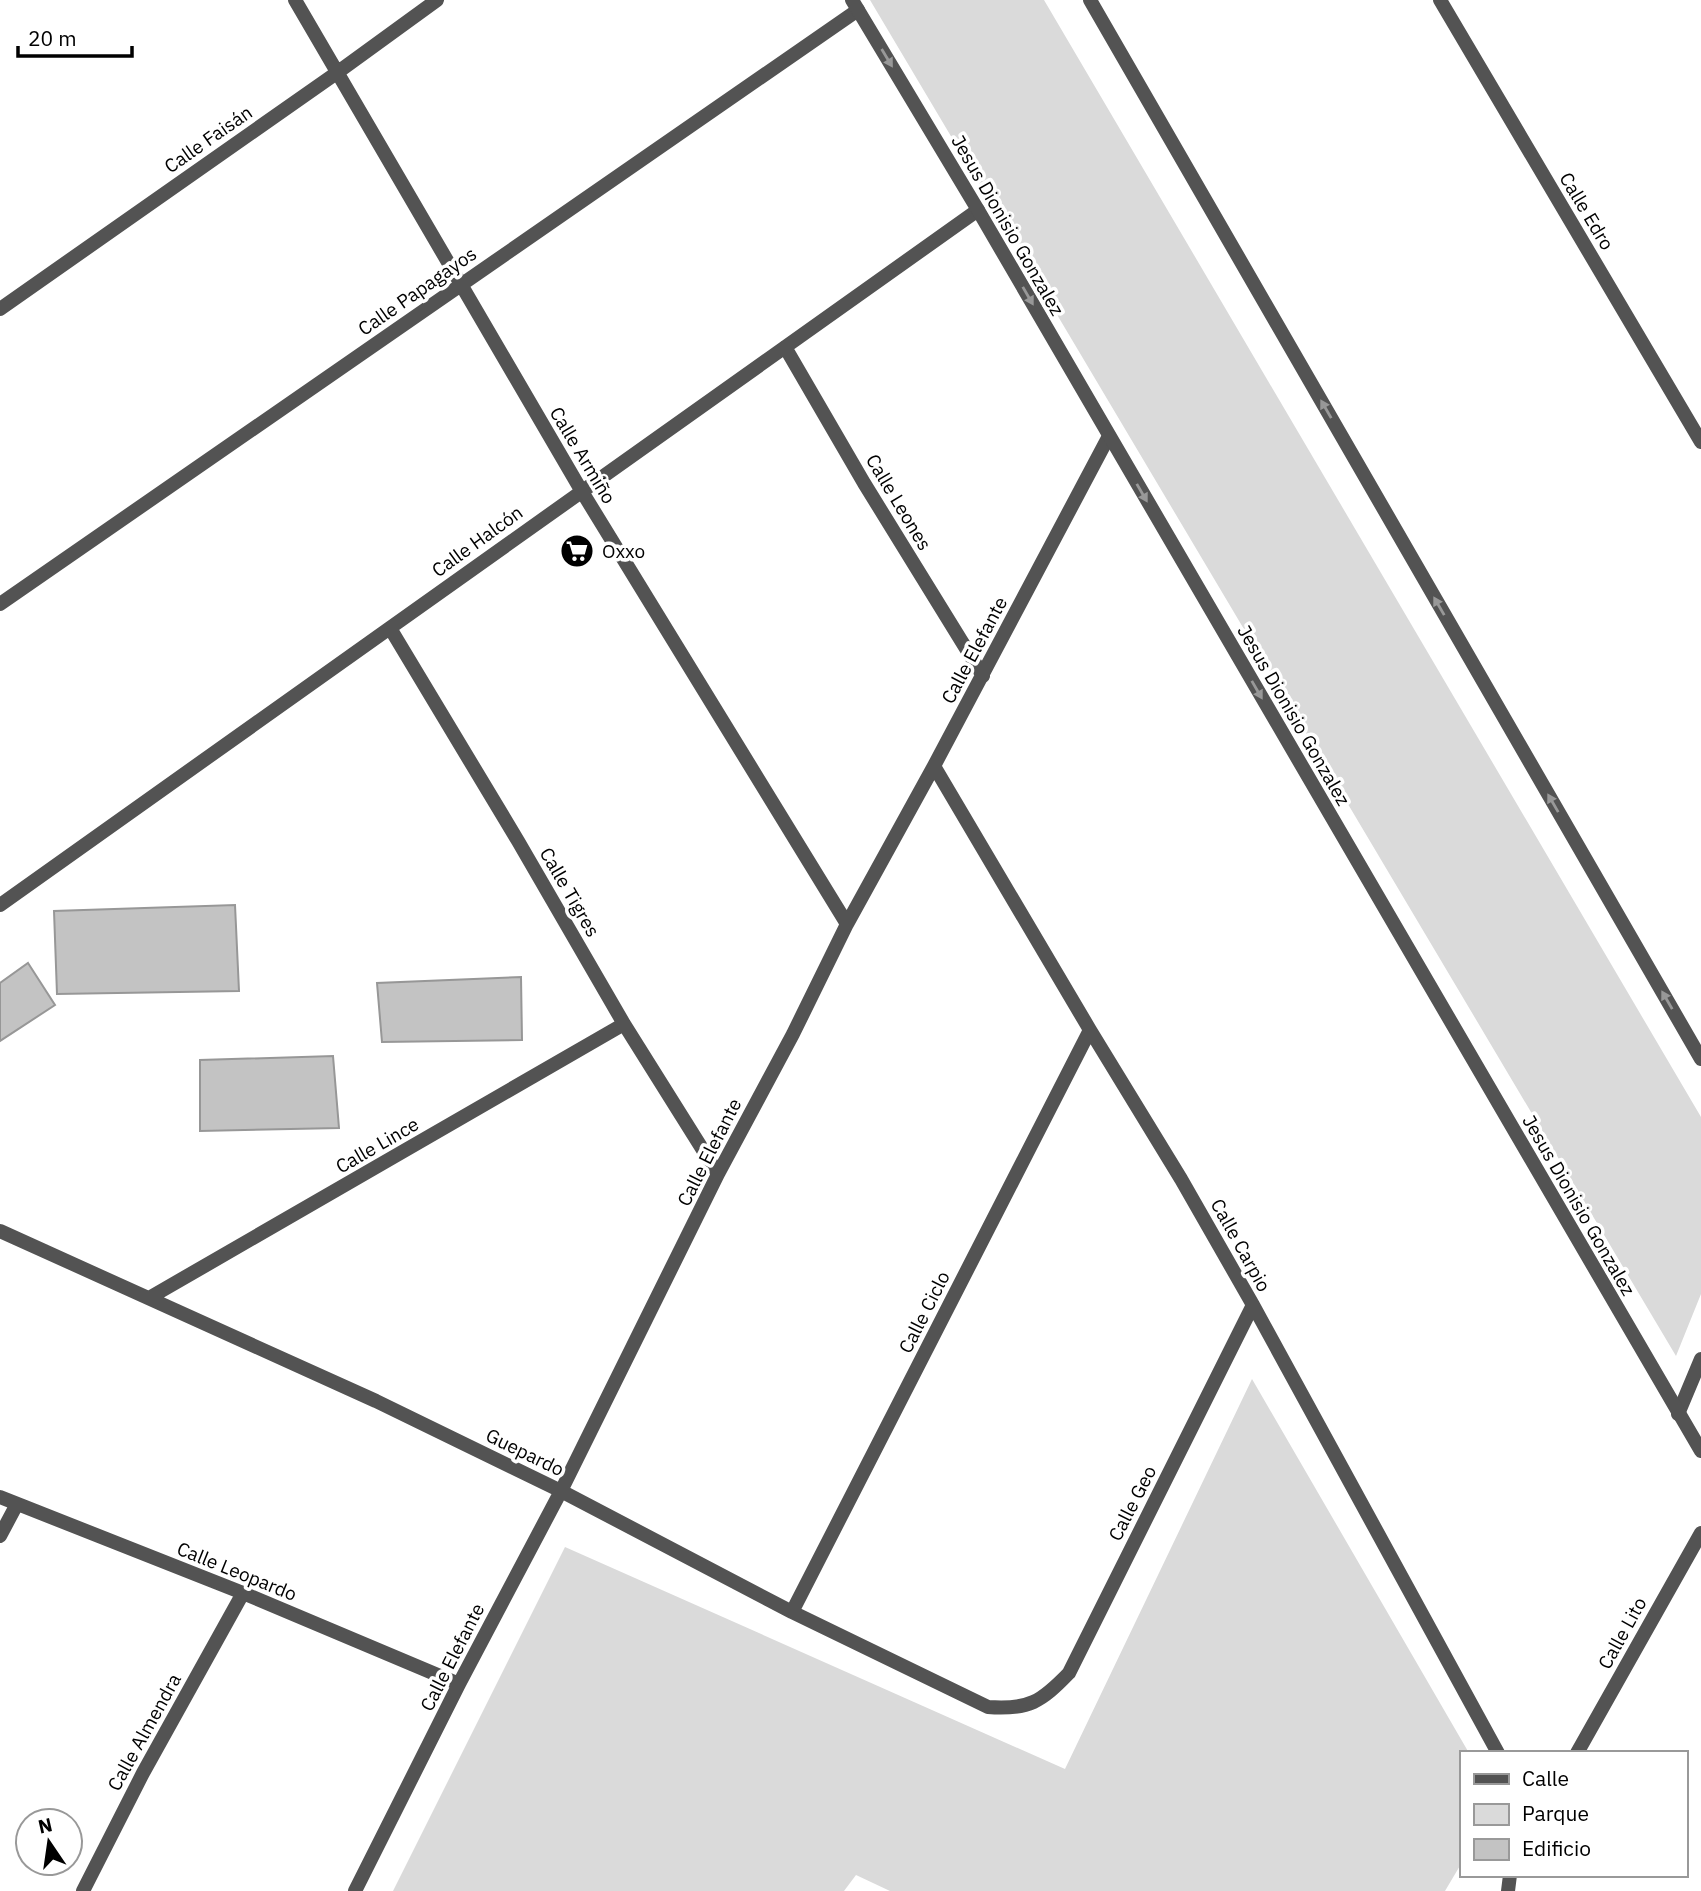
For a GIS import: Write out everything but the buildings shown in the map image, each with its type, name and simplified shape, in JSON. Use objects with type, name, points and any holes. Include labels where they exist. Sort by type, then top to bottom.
[{"type":"street","name":"Calle Armiño","points":[[295,0],[582,490],[847,924]]},
{"type":"street","name":"Calle Faisán","points":[[0,309],[437,0]]},
{"type":"street","points":[[1090,0],[1701,1059]]},
{"type":"street","name":"Calle Edro","points":[[1440,0],[1701,442]]},
{"type":"street","name":"Jesus Dionisio Gonzalez","points":[[855,5],[978,210],[1701,1451]]},
{"type":"street","name":"Calle Papagayos","points":[[0,604],[855,5]]},
{"type":"street","name":"Calle Halcón","points":[[0,905],[978,210]]},
{"type":"street","name":"Calle Leones","points":[[785,347],[871,494],[983,676]]},
{"type":"street","name":"Calle Elefante","points":[[355,1891],[459,1684],[561,1491],[718,1174],[793,1034],[847,924],[983,676],[1109,436]]},
{"type":"street","name":"Calle Tigres","points":[[390,628],[519,841],[624,1024],[718,1174]]},
{"type":"street","name":"Calle Carpio","points":[[934,766],[1181,1179],[1497,1751]]},
{"type":"street","name":"Calle Lince","points":[[149,1298],[624,1024]]},
{"type":"street","name":"Calle Ciclo","points":[[792,1612],[1090,1030]]},
{"type":"street","name":"Guepardo","points":[[0,1231],[376,1401],[561,1491],[792,1612],[988,1706],[1010,1709],[1029,1704]]},
{"type":"street","name":"Calle Geo","points":[[1029,1704],[1050,1693],[1069,1673],[1253,1306]]},
{"type":"street","points":[[1678,1413],[1701,1359]]},
{"type":"street","name":"Calle Leopardo","points":[[0,1497],[243,1593],[459,1684]]},
{"type":"street","points":[[0,1536],[17,1504]]},
{"type":"street","name":"Calle Lito","points":[[1578,1751],[1701,1533]]},
{"type":"street","name":"Calle Almendra","points":[[83,1891],[143,1773],[243,1593]]},
{"type":"green space","points":[[870,0],[1044,0],[1701,1117],[1701,1294],[1676,1356]]},
{"type":"green space","points":[[1252,1379],[1468,1751],[1460,1751],[1460,1866],[1445,1891],[890,1891],[856,1875],[844,1891],[393,1891],[565,1547],[1065,1769]]},
{"type":"place","name":"Oxxo","points":[[577,551]]}]
